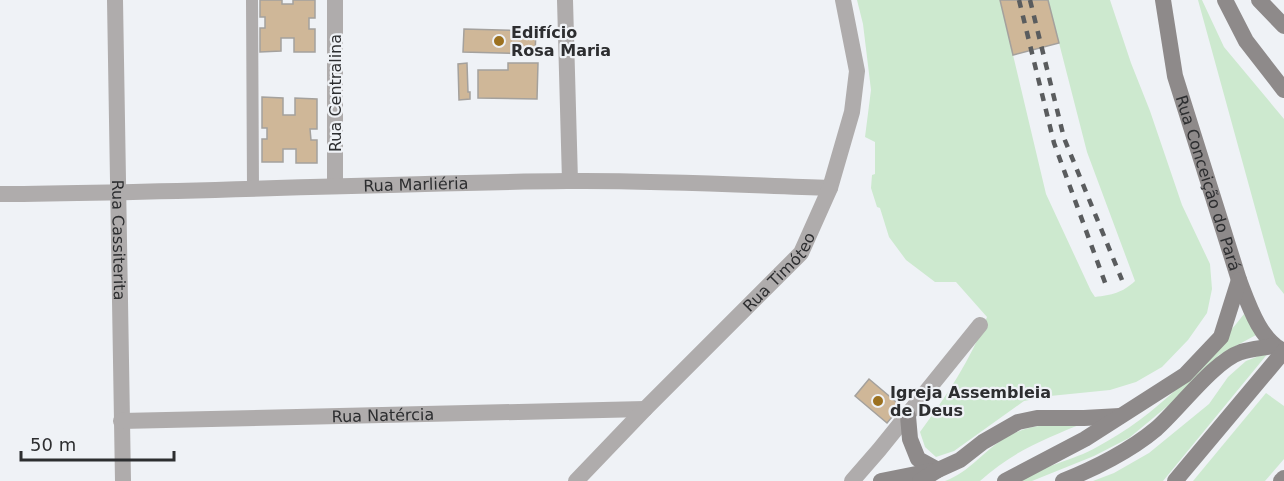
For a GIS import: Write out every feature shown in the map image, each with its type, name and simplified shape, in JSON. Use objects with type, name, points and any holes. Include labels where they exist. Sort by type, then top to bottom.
[{"type":"main road","name":"Rua Conceição do Pará","points":[[1163,0],[1175,76],[1239,280],[1252,312],[1280,349]]},
{"type":"main road","points":[[1225,0],[1246,41],[1284,90]]},
{"type":"main road","points":[[1259,0],[1284,26]]},
{"type":"main road","points":[[1005,481],[1124,415],[1185,375],[1221,337],[1239,280]]},
{"type":"main road","points":[[1175,481],[1244,398],[1280,349]]},
{"type":"main road","points":[[1064,481],[1135,444],[1155,430],[1214,370],[1229,358],[1241,352],[1280,349]]},
{"type":"main road","points":[[920,481],[960,460],[983,442],[1018,422],[1037,418],[1124,415]]},
{"type":"main road","points":[[908,416],[910,439],[918,459],[938,470]]},
{"type":"main road","points":[[881,481],[938,470]]},
{"type":"street","name":"Rua Cassiterita","points":[[115,0],[123,481]]},
{"type":"street","name":"Rua Centralina","points":[[335,0],[335,186]]},
{"type":"street","points":[[565,0],[570,181]]},
{"type":"street","name":"Rua Timóteo","points":[[576,481],[801,253],[830,188],[852,112],[857,71],[843,0]]},
{"type":"street","name":"Rua Marliéria","points":[[0,194],[570,181],[830,188]]},
{"type":"street","points":[[852,481],[908,416],[980,325]]},
{"type":"street","name":"Rua Natércia","points":[[121,422],[645,409]]},
{"type":"lane","points":[[252,0],[253,188]]},
{"type":"green space","points":[[857,0],[1000,0],[1046,194],[1095,297],[1116,293],[1135,281],[1087,152],[1048,0],[1110,0],[1182,205],[1210,264],[1212,289],[1207,313],[1188,340],[1162,367],[1136,382],[1110,390],[1024,401],[954,451],[936,457],[925,447],[920,432],[966,363],[987,317],[956,282],[935,282],[906,260],[889,237],[871,188],[872,175],[875,174],[875,142],[865,137],[871,90],[863,24]]},
{"type":"green space","points":[[1198,0],[1202,0],[1224,47],[1284,119],[1284,294],[1276,284]]},
{"type":"green space","points":[[1244,314],[1256,335],[1219,355],[1176,399],[1129,438],[1094,456],[1032,481],[1022,481],[1040,470],[1088,452],[1119,434],[1159,405],[1212,353]]},
{"type":"green space","points":[[1269,352],[1163,481],[1093,481],[1114,473],[1149,453],[1209,404],[1228,377],[1246,361]]},
{"type":"green space","points":[[1266,393],[1284,406],[1284,459],[1265,481],[1193,481]]},
{"type":"green space","points":[[1086,422],[1017,454],[980,481],[945,481],[962,472],[997,443],[1014,433],[1044,425]]},
{"type":"building","points":[[260,0],[282,0],[282,4],[293,4],[293,0],[315,0],[315,18],[309,18],[309,29],[315,29],[315,52],[294,52],[294,38],[281,38],[281,51],[260,52],[260,28],[265,28],[265,17],[260,17]]},
{"type":"building","points":[[1000,0],[1048,0],[1059,43],[1013,55]]},
{"type":"building","name":"Edifício Rosa Maria","points":[[464,29],[536,31],[535,54],[463,52]]},
{"type":"building","points":[[467,63],[470,99],[459,100],[458,64]]},
{"type":"building","points":[[508,63],[538,63],[537,99],[478,98],[478,70],[508,70]]},
{"type":"building","points":[[262,97],[283,98],[283,115],[295,115],[295,98],[317,99],[317,129],[310,129],[311,140],[317,140],[317,163],[296,163],[296,149],[283,149],[283,162],[262,162],[262,139],[267,139],[267,128],[262,128]]},
{"type":"building","name":"Igreja Assembleia de Deus","points":[[869,379],[901,406],[887,423],[855,396]]},
{"type":"railway","points":[[1019,0],[1054,143],[1107,288]]},
{"type":"railway","points":[[1030,0],[1064,138],[1122,280]]},
{"type":"place","name":"Edifício Rosa Maria","points":[[499,41]]},
{"type":"place","name":"Igreja Assembleia de Deus","points":[[878,401]]}]
